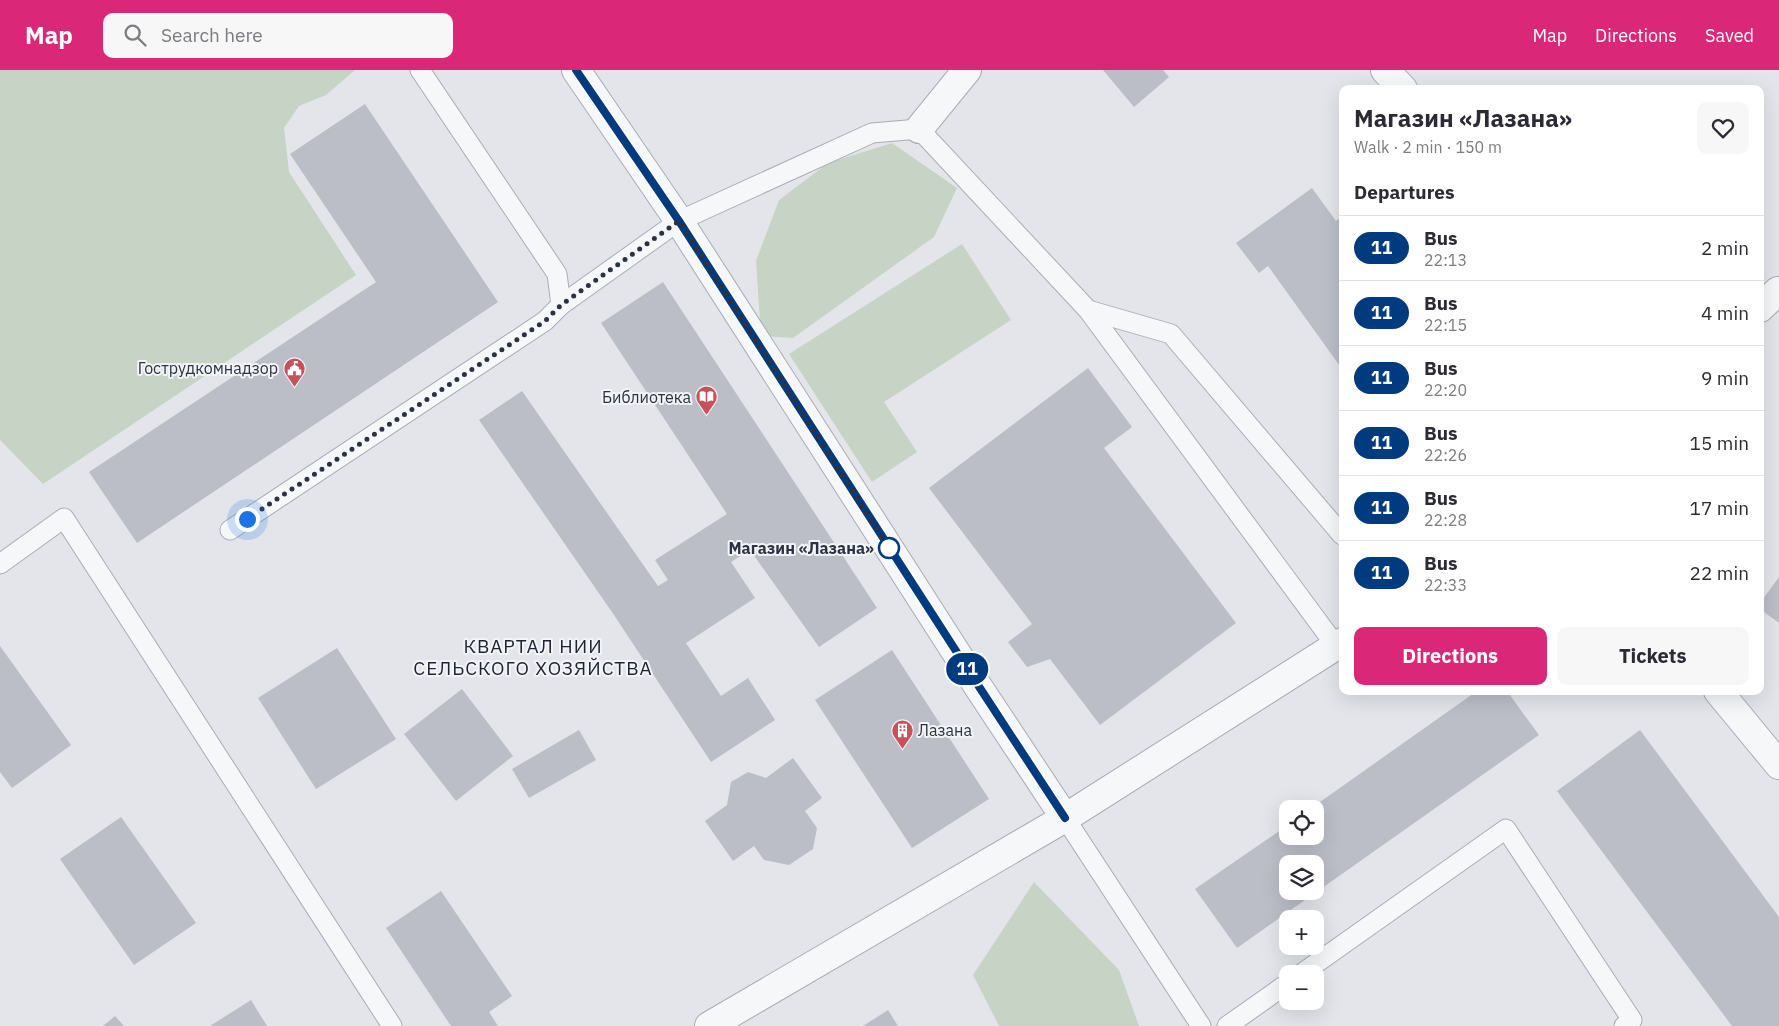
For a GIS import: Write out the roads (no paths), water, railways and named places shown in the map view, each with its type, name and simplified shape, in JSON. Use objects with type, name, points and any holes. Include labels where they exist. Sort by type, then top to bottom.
[{"type":"street","points":[[576,70],[679,221],[970,674],[1065,818]]},
{"type":"street","points":[[919,129],[968,70]]},
{"type":"street","points":[[1385,70],[1399,85]]},
{"type":"street","points":[[1764,304],[1778,291],[1779,293]]},
{"type":"street","points":[[709,1026],[1065,818],[1339,645]]},
{"type":"street","points":[[1721,695],[1779,765]]},
{"type":"lane","points":[[420,70],[557,274],[561,305]]},
{"type":"lane","points":[[230,530],[545,321],[561,305],[679,221],[872,133],[919,129],[1088,310],[1339,643]]},
{"type":"lane","points":[[1088,310],[1170,334],[1339,532]]},
{"type":"lane","points":[[0,564],[64,518],[392,1026]]},
{"type":"lane","points":[[1065,818],[1201,1026]]},
{"type":"lane","points":[[1314,965],[1506,829],[1632,1020],[1624,1026]]},
{"type":"lane","points":[[1227,1026],[1279,989]]},
{"type":"place","name":"Гострудкомнадзор","points":[[294,387]]},
{"type":"place","name":"Библиотека","points":[[707,416]]},
{"type":"place","name":"Магазин «Лазана»","points":[[889,548]]},
{"type":"place","name":"Лазана","points":[[902,749]]},
{"type":"district","name":"КВАРТАЛ НИИ СЕЛЬСКОГО ХОЗЯЙСТВА","points":[[533,657]]}]
